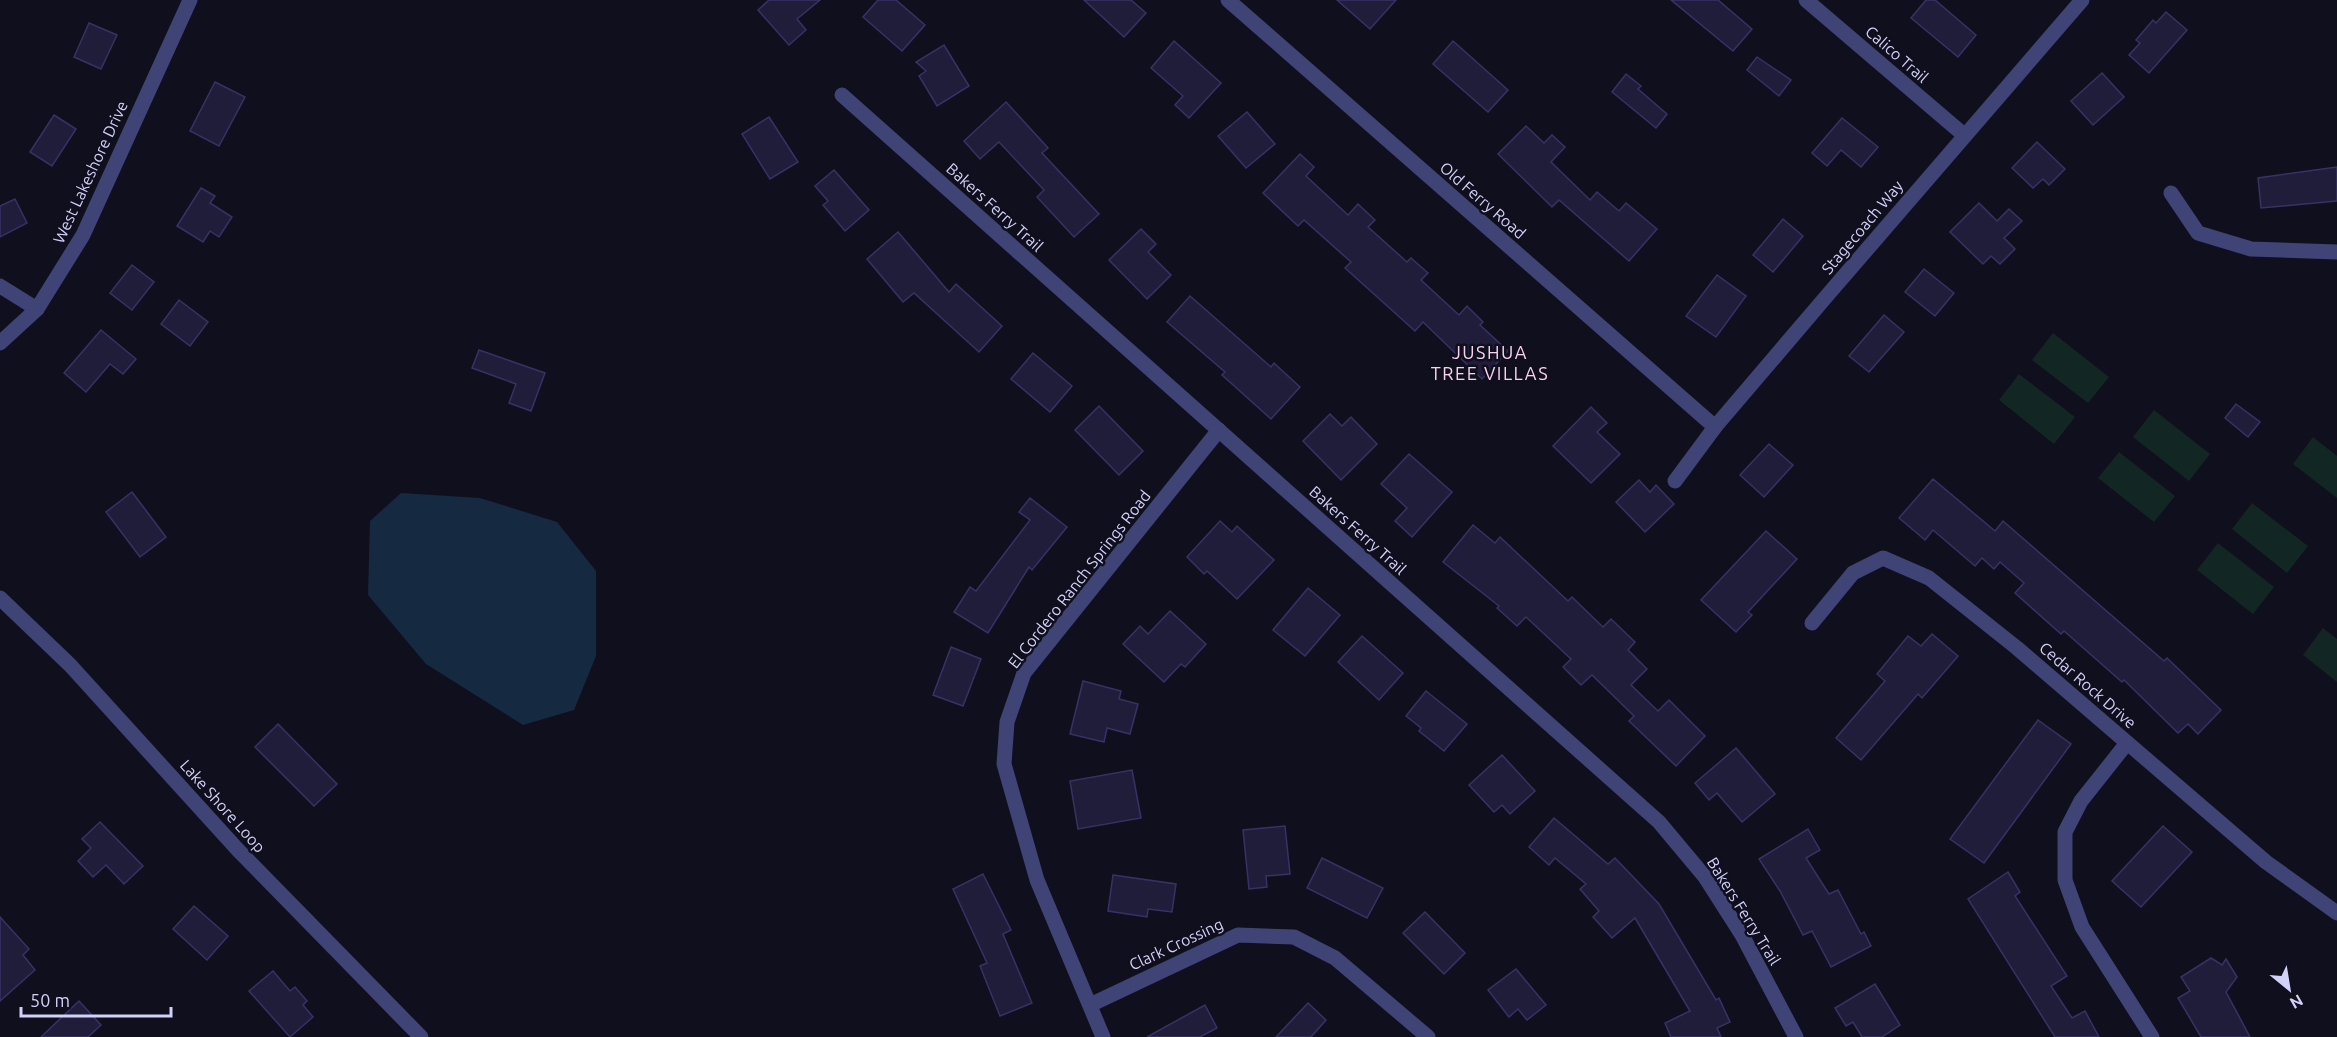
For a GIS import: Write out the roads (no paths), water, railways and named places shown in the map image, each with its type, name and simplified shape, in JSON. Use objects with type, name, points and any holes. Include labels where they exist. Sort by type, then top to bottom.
[{"type":"street","name":"West Lakeshore Drive","points":[[0,343],[37,309],[83,235],[190,0]]},
{"type":"street","name":"Old Ferry Road","points":[[1228,0],[1715,427]]},
{"type":"street","name":"Calico Trail","points":[[1806,0],[1964,135]]},
{"type":"street","name":"Stagecoach Way","points":[[1675,481],[1715,427],[2082,0]]},
{"type":"street","name":"Bakers Ferry Trail","points":[[842,95],[1659,822],[1705,878],[1742,935],[1796,1037]]},
{"type":"street","points":[[2171,193],[2198,233],[2251,249],[2337,252]]},
{"type":"street","points":[[0,286],[37,309]]},
{"type":"street","name":"El Cordero Ranch Springs Road","points":[[1103,1037],[1036,880],[1004,764],[1007,722],[1024,673],[1219,430]]},
{"type":"street","name":"Cedar Rock Drive","points":[[1812,623],[1853,573],[1883,558],[1929,578],[2017,648],[2266,862],[2337,913]]},
{"type":"street","name":"Lake Shore Loop","points":[[0,598],[70,665],[238,850],[421,1037]]},
{"type":"street","points":[[2127,743],[2081,801],[2065,832],[2065,880],[2082,927],[2152,1037]]},
{"type":"street","name":"Clark Crossing","points":[[1090,1005],[1238,935],[1293,937],[1335,958],[1428,1037]]},
{"type":"water","points":[[401,493],[480,498],[557,522],[596,571],[596,656],[574,710],[523,725],[426,664],[368,595],[370,521]]},
{"type":"district","name":"JUSHUA TREE VILLAS","points":[[1490,362]]}]
